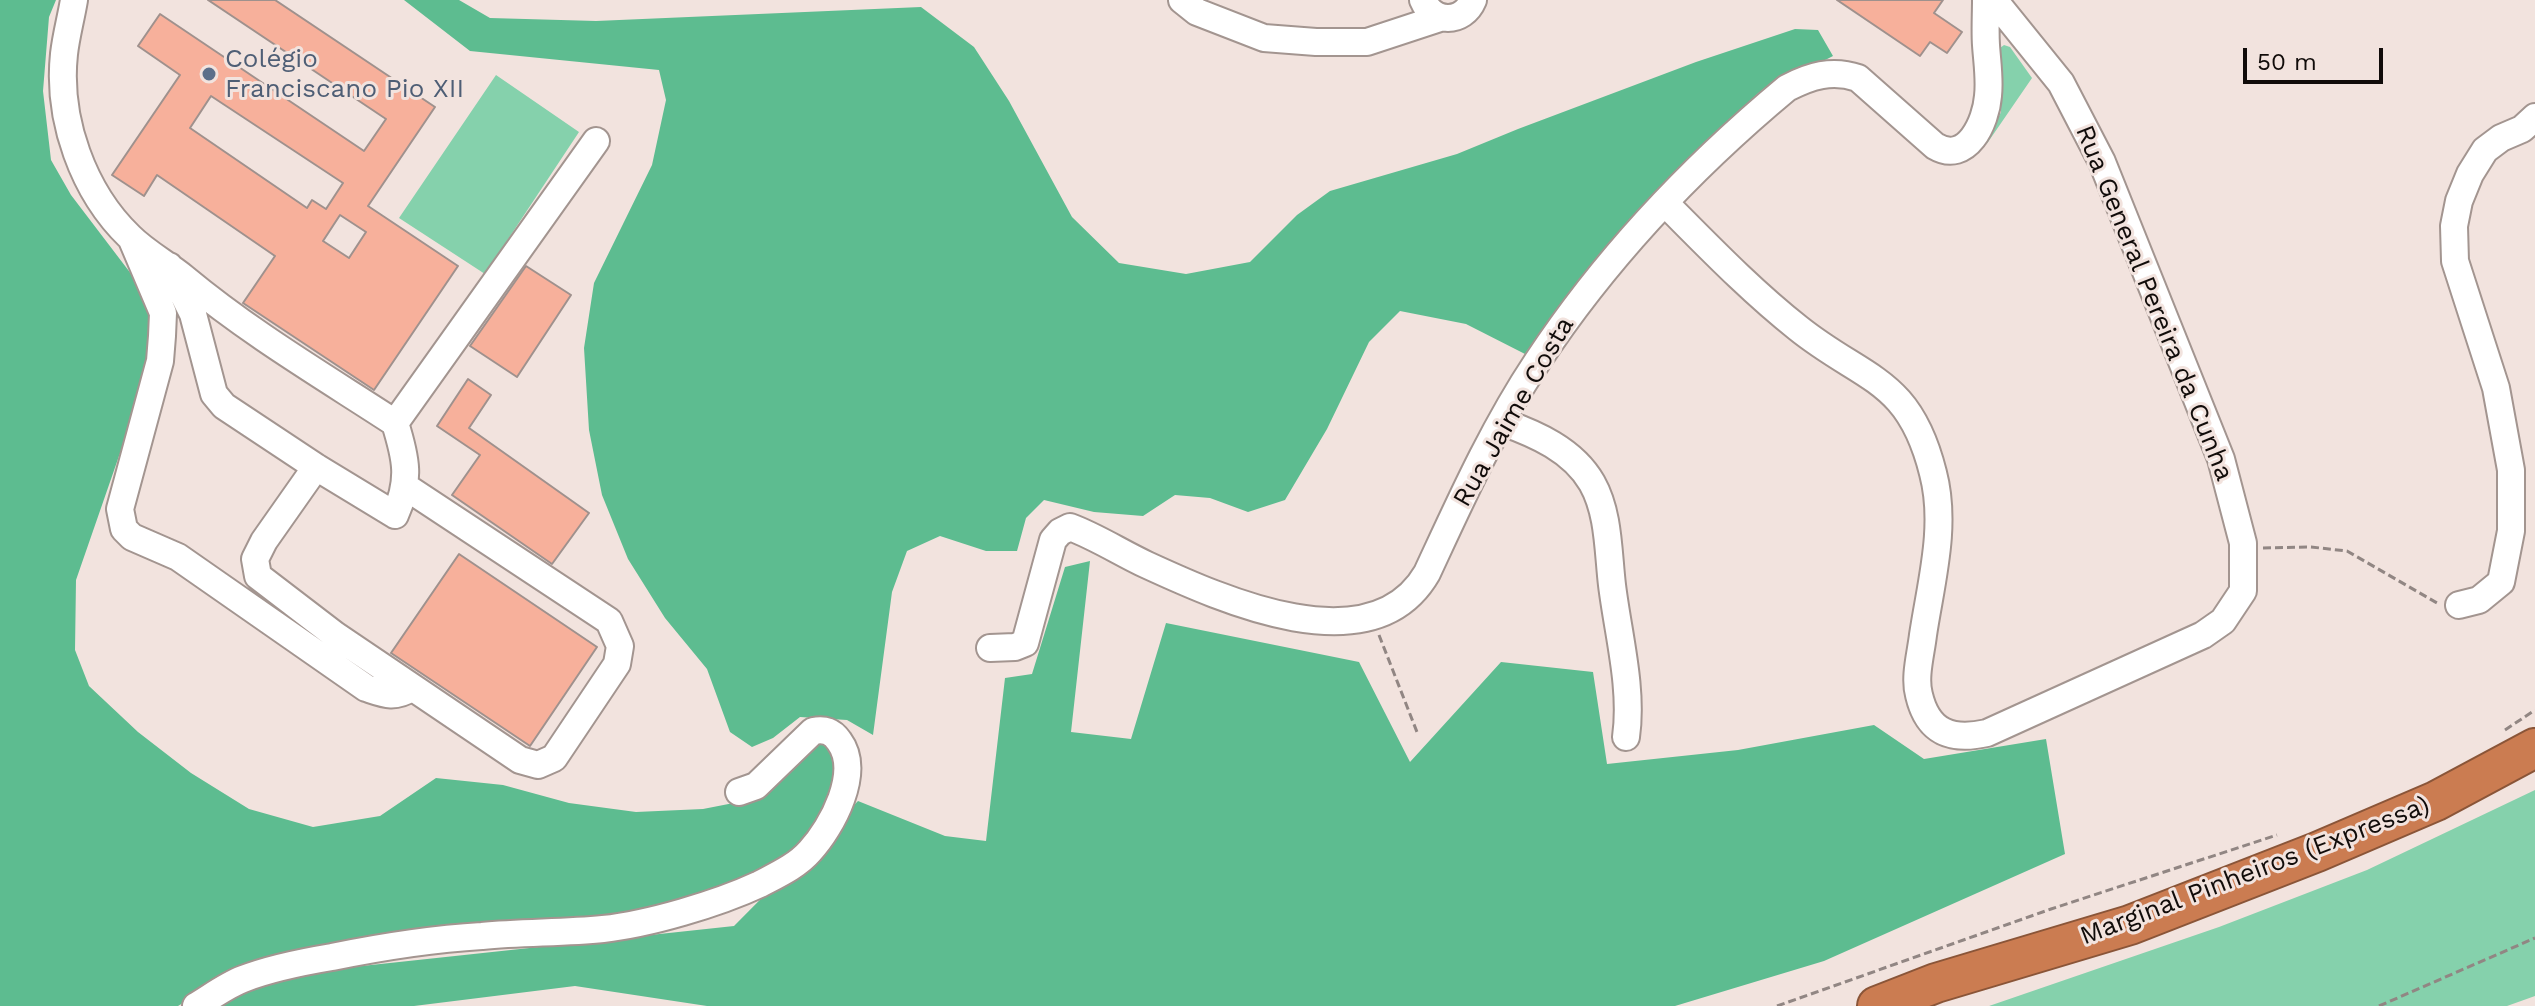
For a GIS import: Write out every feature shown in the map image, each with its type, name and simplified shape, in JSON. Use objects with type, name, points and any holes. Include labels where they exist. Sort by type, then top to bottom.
[{"type":"highway","name":"Marginal Pinheiros (Expressa)","points":[[1877,1006],[1936,983],[2130,925],[2317,852],[2436,801],[2535,748]]},
{"type":"street","points":[[74,0],[64,56],[65,105],[74,144],[92,187],[131,238],[163,313],[160,361],[120,509],[124,529],[132,537],[178,557],[366,688],[392,696],[401,695],[411,688]]},
{"type":"street","points":[[1182,0],[1197,12],[1264,38],[1316,42],[1367,42],[1398,32],[1429,7],[1456,18],[1477,3]]},
{"type":"street","name":"Rua Jaime Costa","points":[[990,648],[1015,647],[1025,643],[1053,540],[1070,527],[1146,565],[1262,610],[1325,622],[1372,617],[1400,605],[1420,586],[1502,422],[1536,364],[1575,307],[1609,265],[1690,176],[1787,88],[1804,79],[1825,74],[1844,73],[1858,78],[1935,146],[1951,151],[1961,149],[1981,125],[1988,95],[1986,0]]},
{"type":"street","name":"Rua General Pereira da Cunha","points":[[1665,203],[1743,280],[1799,329],[1865,371],[1900,398],[1913,417],[1932,467],[1938,493],[1937,547],[1918,692],[1926,716],[1937,728],[1954,736],[1970,737],[1987,733],[2203,635],[2223,621],[2243,591],[2243,548],[2221,459],[2102,162],[2061,83],[1994,0]]},
{"type":"street","points":[[2459,605],[2479,600],[2501,582],[2511,531],[2512,486],[2496,388],[2455,261],[2454,226],[2459,201],[2470,174],[2485,150],[2501,138],[2528,131]]},
{"type":"street","points":[[395,423],[596,141]]},
{"type":"street","points":[[131,238],[169,266],[231,317],[395,423],[404,452],[406,487],[395,515],[224,406],[214,394],[193,314],[169,266]]},
{"type":"street","points":[[1502,422],[1533,433],[1570,457],[1597,494],[1607,537],[1625,679],[1629,720],[1626,737]]},
{"type":"street","points":[[316,467],[264,541],[255,559],[258,576],[335,635],[520,760],[538,765],[554,758],[617,664],[620,646],[609,621],[406,487]]},
{"type":"street","points":[[196,1006],[241,979],[310,961],[372,949],[477,936],[634,925],[757,885],[809,853],[835,816],[843,796],[846,776],[846,757],[841,743],[824,729],[813,731],[756,786],[739,792]]},
{"type":"path","points":[[2243,548],[2311,547],[2347,551],[2429,600],[2446,606],[2459,605]]},
{"type":"path","points":[[1372,617],[1417,732]]},
{"type":"path","points":[[2500,733],[2535,710]]},
{"type":"path","points":[[1777,1006],[2051,909],[2279,835]]},
{"type":"path","points":[[2379,1006],[2535,938]]},
{"type":"green space","points":[[0,0],[56,0],[49,17],[43,91],[51,160],[71,195],[154,304],[145,397],[119,456],[76,580],[75,650],[89,686],[138,732],[191,773],[249,809],[313,827],[380,816],[436,778],[503,785],[569,803],[636,812],[703,809],[749,800],[822,739],[836,758],[833,794],[817,826],[784,860],[725,887],[632,915],[217,982],[178,1006],[0,1006]]},
{"type":"green space","points":[[404,0],[459,0],[490,18],[596,21],[921,7],[974,47],[1009,101],[1072,217],[1119,263],[1186,274],[1250,262],[1297,215],[1330,191],[1457,154],[1696,62],[1795,29],[1818,30],[1833,56],[1770,84],[1697,151],[1618,233],[1525,354],[1466,324],[1400,311],[1369,342],[1327,429],[1285,500],[1248,512],[1210,498],[1175,495],[1143,516],[1094,512],[1044,500],[1026,518],[1017,551],[986,551],[940,536],[907,551],[892,592],[873,735],[847,720],[800,717],[773,738],[752,747],[730,732],[707,669],[665,618],[628,559],[602,495],[589,430],[584,348],[594,283],[652,165],[666,100],[659,70],[470,51]]},
{"type":"green space","points":[[2004,45],[2010,47],[2032,78],[1986,145],[2001,112],[2000,48]]},
{"type":"green space","points":[[496,75],[579,132],[485,274],[399,218]]},
{"type":"green space","points":[[1090,561],[1071,732],[1131,739],[1166,623],[1359,662],[1410,762],[1501,662],[1593,672],[1607,764],[1738,750],[1874,725],[1924,759],[2046,739],[2065,854],[1824,961],[1675,1006],[707,1006],[575,986],[414,1006],[209,1006],[241,979],[734,926],[858,801],[945,836],[986,841],[1005,678],[1032,674],[1065,567]]},
{"type":"green space","points":[[2535,790],[2535,996],[2507,1006],[1989,1006],[2219,927],[2367,870]]},
{"type":"building","points":[[208,0],[275,0],[435,107],[368,206],[458,266],[374,390],[243,303],[275,256],[157,175],[144,196],[112,175],[180,75],[138,46],[160,14],[364,151],[386,119]],"holes":[[[211,96],[343,183],[326,209],[312,200],[307,208],[190,128]],[[340,215],[366,232],[349,258],[323,241]]]},
{"type":"building","points":[[1837,0],[1943,0],[1934,13],[1962,32],[1947,53],[1930,42],[1920,56]]},
{"type":"building","points":[[526,266],[571,295],[517,377],[470,346]]},
{"type":"building","points":[[468,379],[491,395],[469,428],[589,513],[552,564],[452,495],[480,455],[437,426]]},
{"type":"building","points":[[459,554],[597,647],[530,746],[391,653]]},
{"type":"place","name":"Colégio Franciscano Pio XII","points":[[209,74]]}]
